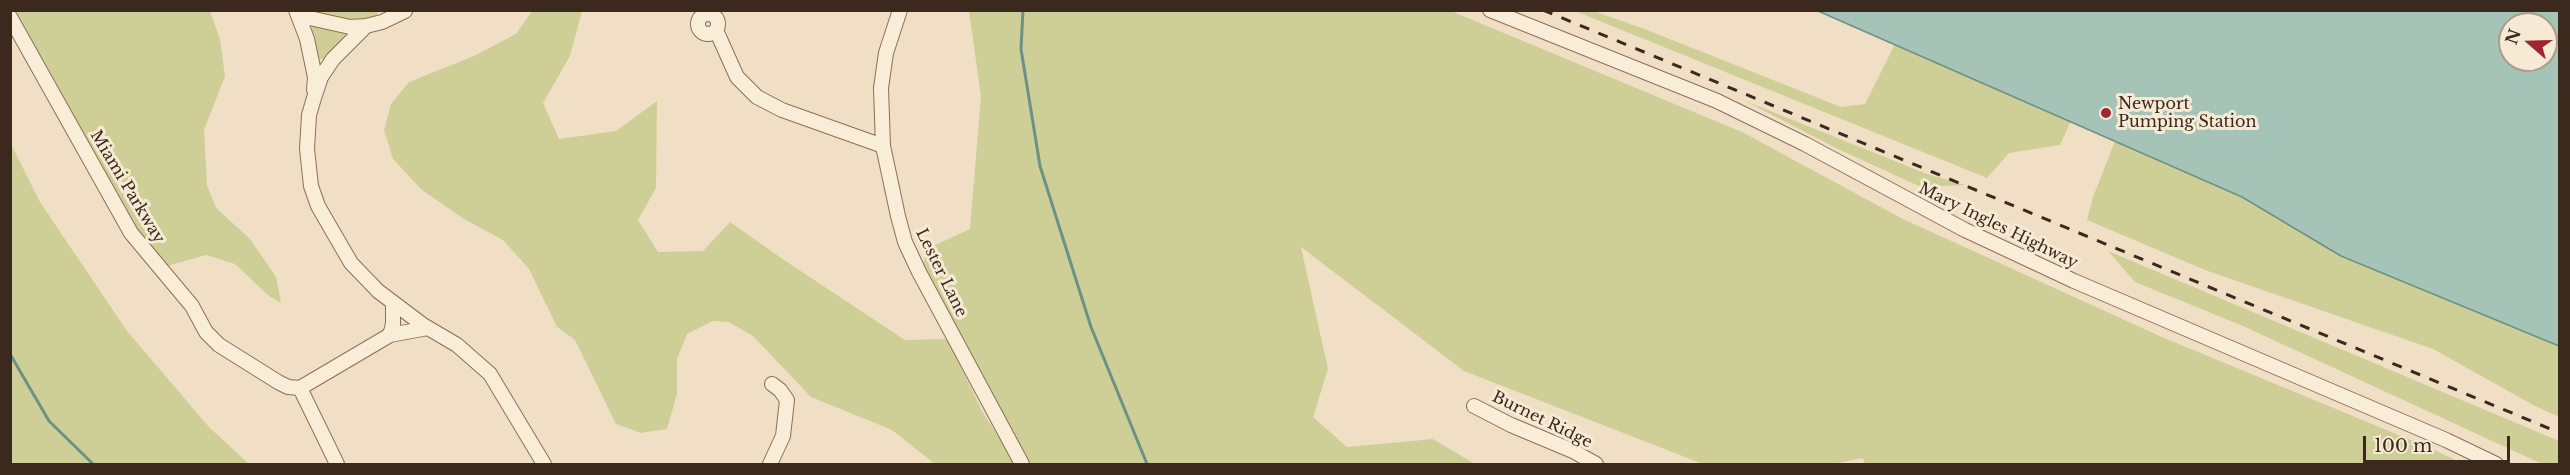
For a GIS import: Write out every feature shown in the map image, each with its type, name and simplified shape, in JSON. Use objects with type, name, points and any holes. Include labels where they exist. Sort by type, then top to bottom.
[{"type":"street","points":[[296,10],[305,17],[330,23],[366,26],[382,22],[405,11]]},
{"type":"street","points":[[296,10],[315,77],[314,98]]},
{"type":"street","name":"Lester Lane","points":[[900,10],[882,76],[883,146],[898,216],[910,252],[1022,465]]},
{"type":"street","name":"Mary Ingles Highway","points":[[1490,10],[1717,101],[1805,144],[1965,230],[2074,281],[2446,440],[2496,465]]},
{"type":"street","name":"Miami Parkway","points":[[10,17],[131,233],[192,306],[211,339],[278,382],[288,387],[300,388]]},
{"type":"street","points":[[366,26],[333,58],[321,78],[309,115],[308,169],[318,206],[351,262],[393,303],[457,345],[490,374],[544,465]]},
{"type":"street","points":[[716,30],[737,77],[756,97],[782,110],[883,146]]},
{"type":"street","points":[[390,335],[393,324],[393,303]]},
{"type":"street","points":[[337,465],[300,388],[390,335],[428,328]]},
{"type":"street","points":[[771,465],[783,436],[787,400],[772,384]]},
{"type":"street","name":"Burnet Ridge","points":[[1474,406],[1596,465]]},
{"type":"green space","points":[[12,11],[210,11],[220,39],[225,76],[204,130],[207,185],[216,208],[250,239],[276,277],[281,303],[269,296],[235,264],[206,255],[167,266],[138,233]]},
{"type":"green space","points":[[312,11],[378,11],[376,17],[348,21]]},
{"type":"green space","points":[[532,11],[582,11],[570,56],[543,103],[559,139],[616,131],[657,101],[656,188],[638,220],[658,252],[703,251],[730,222],[905,340],[948,339],[982,411],[1016,464],[935,464],[892,430],[811,397],[753,336],[729,322],[713,321],[687,334],[677,359],[677,394],[667,429],[641,433],[616,424],[575,340],[557,327],[529,269],[503,240],[464,219],[422,190],[393,159],[384,130],[391,104],[409,82],[474,56],[516,34]]},
{"type":"green space","points":[[969,11],[1451,11],[1742,132],[1903,219],[2162,337],[2464,464],[1865,464],[1863,458],[1832,464],[1703,464],[1464,371],[1301,247],[1328,369],[1313,417],[1347,447],[1433,439],[1475,464],[1030,464],[923,266],[927,249],[970,229],[981,97]]},
{"type":"green space","points":[[1575,11],[1593,11],[1642,28],[1841,107],[1865,104],[1895,44],[2071,121],[2060,145],[2009,153],[1987,178]]},
{"type":"green space","points":[[316,24],[341,30],[346,36],[325,60],[318,58],[310,29]]},
{"type":"green space","points":[[1743,100],[1927,174],[1965,185],[1921,187],[1840,150]]},
{"type":"green space","points":[[2115,141],[2242,197],[2341,256],[2559,346],[2559,417],[2433,349],[2205,270],[2087,220],[2093,197]]},
{"type":"green space","points":[[10,142],[40,202],[127,331],[209,427],[249,464],[11,464]]},
{"type":"green space","points":[[2108,251],[2559,441],[2559,464],[2542,464],[2243,326],[2135,282]]},
{"type":"shaded area","points":[[1818,11],[2559,11],[2559,346],[2341,256],[2242,197]]},
{"type":"waterway","points":[[1023,10],[1021,49],[1040,166],[1091,327],[1147,464]]},
{"type":"waterway","points":[[10,354],[49,421],[93,464]]},
{"type":"railway","points":[[1543,10],[2560,433]]},
{"type":"place","name":"Newport Pumping Station","points":[[2106,113]]}]
